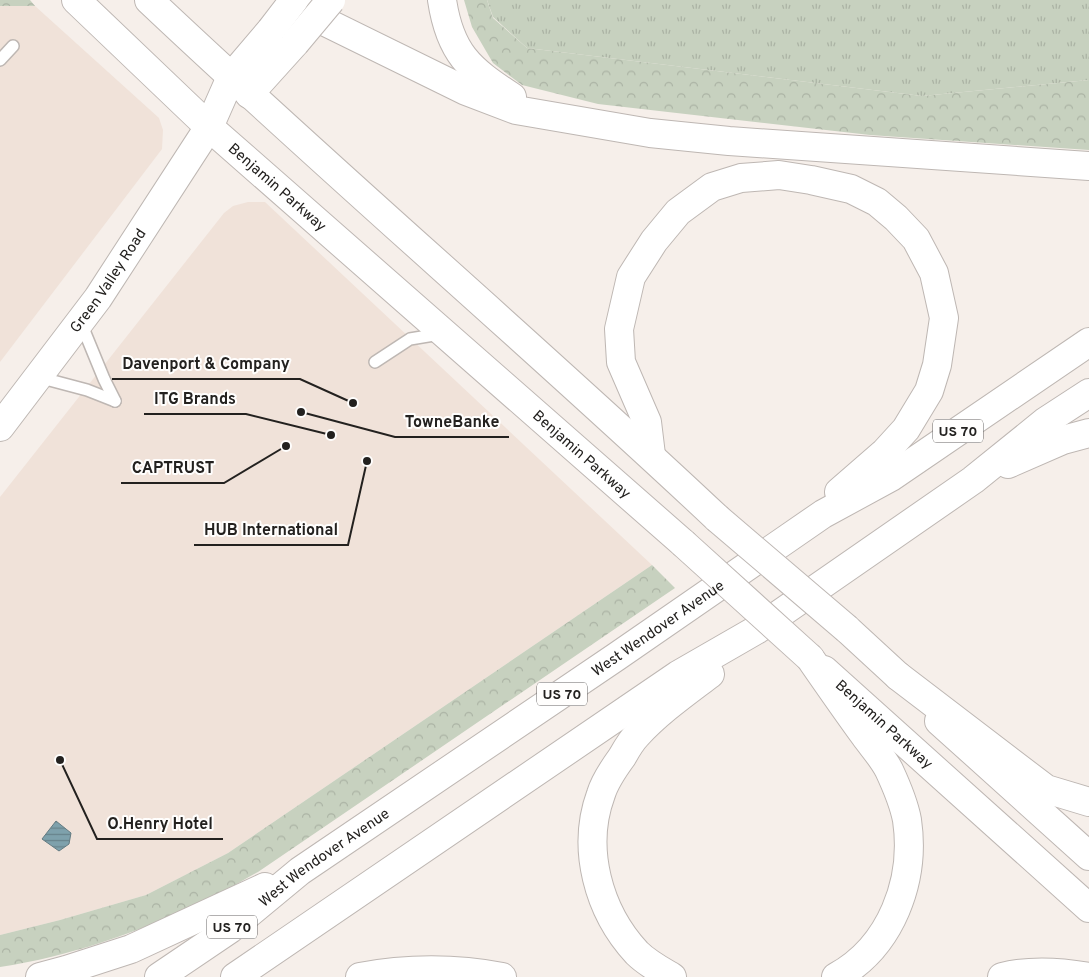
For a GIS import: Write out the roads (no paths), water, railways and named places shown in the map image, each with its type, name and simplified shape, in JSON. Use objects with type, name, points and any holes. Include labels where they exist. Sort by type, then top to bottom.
[{"type":"main road","name":"Benjamin Parkway","points":[[76,0],[209,127],[683,543],[1089,908]]},
{"type":"main road","points":[[149,0],[240,86],[651,456],[717,518],[847,629],[898,676],[1046,789],[1089,802]]},
{"type":"main road","points":[[280,0],[466,91],[516,110],[650,134],[1089,166]]},
{"type":"main road","name":"Green Valley Road","points":[[0,427],[104,290],[209,127],[240,86],[271,30],[294,0]]},
{"type":"main road","name":"Green Valley Road","points":[[240,86],[295,43],[331,0]]},
{"type":"main road","points":[[442,0],[445,21],[452,40],[466,61],[484,79],[516,100],[584,123]]},
{"type":"main road","points":[[651,456],[647,422],[621,362],[619,328],[631,276],[654,241],[678,212],[705,192],[712,187],[741,178],[779,175],[851,189],[877,202],[916,239],[934,273],[944,318],[937,366],[929,391],[906,429],[885,452],[837,494],[822,514]]},
{"type":"main road","name":"West Wendover Avenue","points":[[159,977],[230,929],[300,871],[616,657],[822,514],[891,477],[1089,342]]},
{"type":"main road","name":"US 70","points":[[235,977],[678,675],[758,629],[973,480],[1046,421],[1089,392]]},
{"type":"main road","points":[[973,480],[1063,440],[1089,433]]},
{"type":"main road","points":[[672,977],[638,954],[615,924],[602,897],[595,868],[592,839],[594,819],[601,792],[636,736],[665,709],[718,668],[758,629]]},
{"type":"main road","points":[[810,658],[888,769],[907,819],[909,846],[907,873],[901,900],[889,925],[869,951],[848,970],[836,977]]},
{"type":"main road","points":[[898,676],[925,708],[1089,856]]},
{"type":"main road","points":[[40,977],[131,949],[300,871]]},
{"type":"main road","points":[[360,977],[381,973],[436,971],[487,974],[502,977]]},
{"type":"main road","points":[[1002,977],[1038,973],[1068,973],[1089,977]]},
{"type":"lane","points":[[0,60],[13,46]]},
{"type":"lane","points":[[38,377],[87,390],[115,401],[80,322]]},
{"type":"lane","points":[[375,362],[410,339],[443,334]]},
{"type":"water","points":[[56,821],[71,833],[69,844],[59,851],[42,839]]},
{"type":"place","name":"Davenport & Company","points":[[353,403]]},
{"type":"place","name":"TowneBanke","points":[[301,412]]},
{"type":"place","name":"ITG Brands","points":[[331,435]]},
{"type":"place","name":"CAPTRUST","points":[[286,446]]},
{"type":"place","name":"HUB International","points":[[367,461]]},
{"type":"place","name":"O.Henry Hotel","points":[[60,760]]}]
